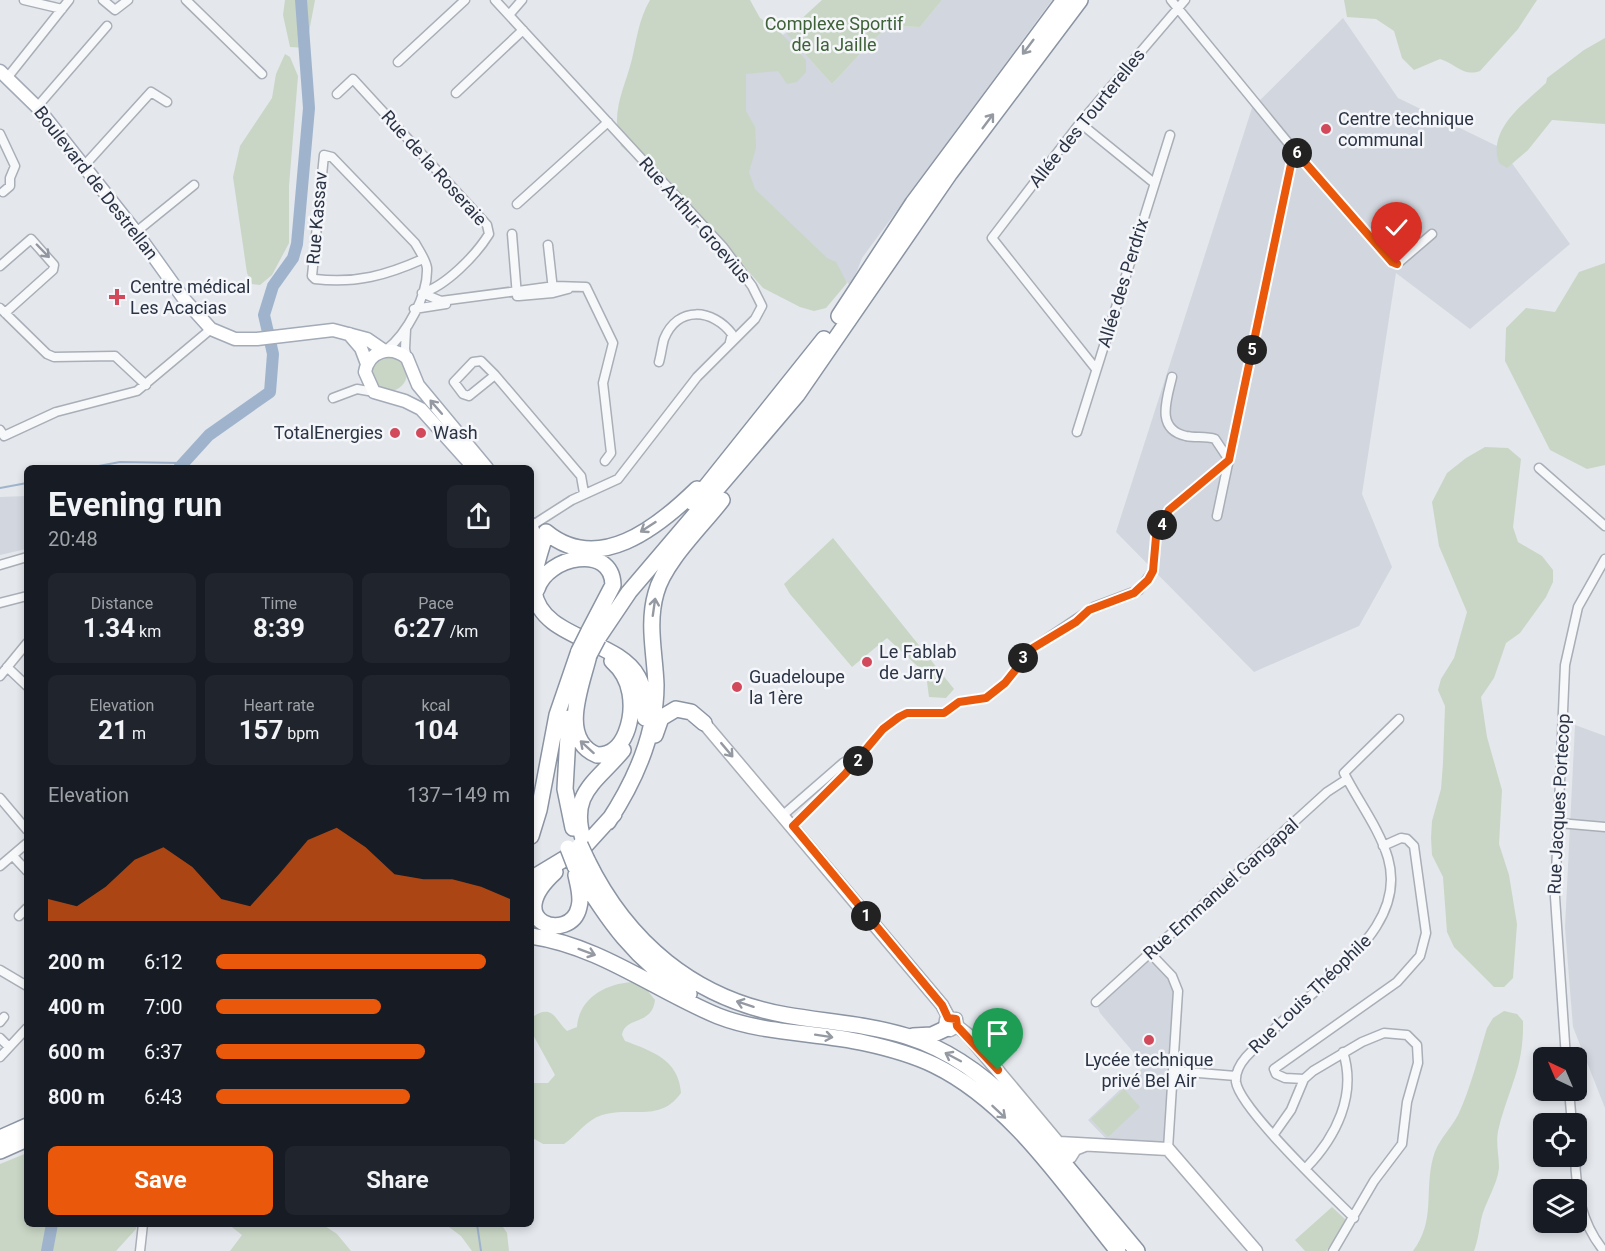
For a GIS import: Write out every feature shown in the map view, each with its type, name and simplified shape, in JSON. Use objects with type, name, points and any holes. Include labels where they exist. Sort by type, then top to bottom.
[{"type":"highway","points":[[1043,27],[1058,0]]},
{"type":"highway","points":[[593,634],[815,351],[913,203],[1064,0]]},
{"type":"highway","points":[[593,634],[797,395],[950,172],[1080,0]]},
{"type":"highway","points":[[608,822],[638,770],[652,719],[656,683],[652,620],[658,586],[670,566],[821,372],[855,322],[882,272]]},
{"type":"highway","points":[[536,524],[558,542],[579,550],[604,549],[627,540],[685,500],[765,414]]},
{"type":"highway","points":[[534,569],[540,555],[536,524]]},
{"type":"highway","points":[[534,571],[581,559],[597,561],[609,570],[613,578],[611,592],[564,694],[551,740],[534,826]]},
{"type":"highway","points":[[534,608],[540,580],[549,570],[562,563]]},
{"type":"highway","points":[[534,591],[534,608],[549,627],[603,654],[618,668],[627,682],[631,704],[628,726],[621,742],[604,755],[597,755],[585,749],[579,741],[575,726],[584,653]]},
{"type":"highway","points":[[534,608],[541,610],[553,621],[613,655],[639,678],[645,716],[643,739],[631,778],[608,822]]},
{"type":"highway","points":[[584,653],[573,696],[566,748],[567,802],[580,853],[617,912],[640,940],[671,967],[701,987],[766,1010],[848,1023],[905,1036],[964,1063],[1005,1096],[1139,1251]]},
{"type":"highway","points":[[580,853],[578,814],[584,794],[623,750],[634,732],[636,711],[633,683],[624,665],[613,655]]},
{"type":"highway","points":[[564,694],[558,730],[557,783],[580,853],[610,922],[653,968],[699,999],[766,1027]]},
{"type":"highway","points":[[534,877],[580,853],[608,822],[636,782],[664,715],[682,708],[695,714],[704,723]]},
{"type":"highway","points":[[534,937],[563,943],[605,958],[670,994],[720,1016],[745,1024],[864,1042],[908,1054],[935,1065],[962,1082],[1016,1129],[1118,1251]]},
{"type":"highway","points":[[905,1036],[932,1035],[951,1024]]},
{"type":"highway","points":[[0,1137],[24,1131]]},
{"type":"highway","points":[[0,1151],[24,1131]]},
{"type":"highway","points":[[1070,1157],[1139,1251]]},
{"type":"main road","name":"Boulevard de Destrellan","points":[[2,73],[37,107],[136,232],[184,299],[211,329],[235,339],[256,339],[333,330],[367,339],[385,350]]},
{"type":"main road","points":[[349,334],[361,348],[367,364],[367,380],[374,392],[411,403],[427,414],[471,465]]},
{"type":"main road","points":[[367,364],[372,357],[385,350],[399,352],[407,358],[425,395],[484,465]]},
{"type":"main road","points":[[392,396],[409,385],[412,372]]},
{"type":"main road","points":[[704,723],[942,1005],[951,1024],[967,1034],[1070,1157],[1078,1147],[1089,1144]]},
{"type":"main road","points":[[1059,1143],[1168,1149],[1256,1251]]},
{"type":"street","points":[[24,0],[62,9]]},
{"type":"street","points":[[2,73],[69,0]]},
{"type":"street","points":[[103,0],[115,10],[128,0]]},
{"type":"street","points":[[186,0],[262,74]]},
{"type":"street","points":[[398,62],[465,0]]},
{"type":"street","name":"Rue Arthur Groevius","points":[[495,0],[723,247],[752,286],[761,303],[761,310],[697,377],[618,479],[584,494],[536,524]]},
{"type":"street","points":[[508,15],[522,0]]},
{"type":"street","points":[[1040,53],[1086,0]]},
{"type":"street","points":[[1171,0],[1294,150],[1393,263],[1403,261],[1432,234]]},
{"type":"street","name":"Allée des Tourterelles","points":[[1096,369],[992,238],[1080,123],[1185,0]]},
{"type":"street","points":[[37,107],[107,26]]},
{"type":"street","points":[[456,93],[523,30]]},
{"type":"street","name":"Rue de la Roseraie","points":[[337,94],[353,79],[487,225],[489,234],[474,253],[449,279],[422,293]]},
{"type":"street","points":[[83,167],[151,92],[166,102]]},
{"type":"street","points":[[517,204],[608,122]]},
{"type":"street","points":[[1080,123],[1154,183]]},
{"type":"street","points":[[0,134],[15,166],[10,178],[10,186],[3,192]]},
{"type":"street","name":"Allée des Perdrix","points":[[1077,432],[1170,135]]},
{"type":"street","points":[[1217,516],[1294,150]]},
{"type":"street","name":"Rue Kassav","points":[[324,155],[332,157],[415,243],[423,259],[381,276],[356,281],[320,280],[312,276],[324,155]]},
{"type":"street","points":[[136,232],[194,184]]},
{"type":"street","points":[[512,234],[517,293]]},
{"type":"street","points":[[0,266],[29,239],[54,265],[53,270],[3,310],[47,354],[54,357],[115,356],[146,385]]},
{"type":"street","points":[[548,245],[553,290]]},
{"type":"street","points":[[407,358],[406,328],[422,293],[427,271],[423,259]]},
{"type":"street","points":[[422,293],[441,301],[553,290],[579,285],[589,291],[613,343],[603,383],[611,453],[605,461]]},
{"type":"street","points":[[414,309],[517,293]]},
{"type":"street","points":[[659,362],[669,332],[680,320],[696,313],[709,314],[723,323],[732,334],[730,343]]},
{"type":"street","points":[[385,350],[406,328]]},
{"type":"street","points":[[0,430],[4,436],[56,412],[128,395],[146,385],[211,329]]},
{"type":"street","points":[[495,375],[469,396],[463,394],[454,382],[475,361],[481,361],[495,375],[581,476],[584,494]]},
{"type":"street","points":[[1172,377],[1165,412],[1168,425],[1180,434],[1215,439],[1229,460]]},
{"type":"street","points":[[333,398],[357,389],[374,392]]},
{"type":"street","points":[[793,826],[870,747],[883,729],[899,717],[907,713],[944,713],[959,702],[986,698],[1005,683],[1033,648],[1094,607],[1139,590],[1153,571],[1156,537],[1169,510],[1229,460]]},
{"type":"street","points":[[1539,468],[1605,526]]},
{"type":"street","points":[[0,565],[24,558]]},
{"type":"street","name":"Rue Jacques Portecop","points":[[1565,1047],[1555,927],[1555,878],[1566,649],[1578,607],[1605,559]]},
{"type":"street","points":[[0,603],[24,597]]},
{"type":"street","points":[[0,676],[24,647]]},
{"type":"street","points":[[7,667],[24,683]]},
{"type":"street","points":[[1347,779],[1344,773],[1354,760],[1399,719]]},
{"type":"street","points":[[782,816],[843,763],[870,747]]},
{"type":"street","name":"Rue Louis Théophile","points":[[1236,1076],[1246,1057],[1358,951],[1374,930],[1390,892],[1389,864],[1383,846],[1347,779]]},
{"type":"street","name":"Rue Emmanuel Gangapal","points":[[1096,1002],[1333,787],[1347,779]]},
{"type":"street","points":[[0,798],[24,826]]},
{"type":"street","points":[[1559,823],[1605,827]]},
{"type":"street","points":[[1304,1079],[1282,1078],[1276,1074],[1274,1068],[1397,982],[1415,963],[1425,944],[1424,915],[1414,846],[1407,839],[1401,838],[1383,846]]},
{"type":"street","points":[[0,866],[24,846]]},
{"type":"street","points":[[13,856],[24,869]]},
{"type":"street","points":[[19,916],[24,911]]},
{"type":"street","points":[[1150,953],[1172,976],[1177,985],[1168,1149]]},
{"type":"street","points":[[0,970],[24,984]]},
{"type":"street","points":[[0,1057],[24,1031]]},
{"type":"street","points":[[1274,1134],[1291,1110],[1304,1079],[1343,1052],[1362,1042],[1391,1032],[1407,1035],[1414,1041],[1419,1052],[1407,1102],[1402,1144],[1374,1181],[1333,1251]]},
{"type":"street","points":[[0,1038],[9,1047]]},
{"type":"street","points":[[1306,1168],[1328,1142],[1345,1104],[1348,1072],[1343,1052]]},
{"type":"street","points":[[1174,1071],[1236,1076],[1240,1093],[1274,1134],[1354,1218]]},
{"type":"street","points":[[1575,1167],[1576,1183],[1583,1216],[1604,1251]]},
{"type":"street","points":[[140,1251],[143,1227]]},
{"type":"shaded area","points":[[942,0],[1052,0],[862,258],[851,286],[732,173],[730,65],[786,33],[832,84],[873,40],[890,26],[920,27]]},
{"type":"shaded area","points":[[1343,18],[1398,98],[1501,148],[1570,244],[1470,329],[1396,273],[1362,494],[1392,567],[1359,626],[1254,672],[1116,532],[1252,108]]},
{"type":"shaded area","points":[[24,496],[24,549],[0,555],[0,497]]},
{"type":"shaded area","points":[[1575,725],[1605,736],[1605,1108],[1587,1062],[1587,1047],[1581,1047],[1573,1027],[1565,927]]},
{"type":"shaded area","name":"Lycée technique privé Bel Air","points":[[1150,953],[1175,981],[1168,1149],[1112,1145],[1088,1120],[1145,1066],[1100,1013],[1096,1002]]},
{"type":"green space","points":[[285,0],[315,0],[306,48],[290,47],[283,15]]},
{"type":"green space","points":[[650,0],[750,0],[760,18],[780,32],[806,60],[806,72],[797,82],[787,84],[778,71],[746,74],[746,111],[755,127],[756,148],[749,172],[755,189],[827,258],[836,262],[847,283],[826,308],[814,311],[800,307],[763,288],[697,213],[621,146],[617,122],[619,101],[641,21]]},
{"type":"green space","name":"Complexe Sportif de la Jaille","points":[[822,0],[942,0],[920,27],[890,26],[873,40],[832,84],[786,33]]},
{"type":"green space","points":[[1344,0],[1537,0],[1518,29],[1480,71],[1469,72],[1440,59],[1414,70],[1402,58],[1394,31],[1376,19],[1347,17]]},
{"type":"green space","points":[[1605,38],[1605,124],[1552,120],[1528,150],[1507,168],[1499,163],[1498,139],[1510,118],[1546,83],[1547,78],[1584,50]]},
{"type":"green space","points":[[285,54],[290,57],[298,76],[289,186],[289,243],[272,275],[260,285],[252,284],[247,273],[233,177],[240,146],[272,98],[276,74]]},
{"type":"green space","points":[[1605,263],[1605,465],[1587,469],[1550,450],[1505,361],[1506,328],[1526,308],[1555,312],[1579,272]]},
{"type":"green space","points":[[389,355],[402,360],[407,373],[402,386],[389,391],[376,386],[371,373],[376,360]]},
{"type":"green space","points":[[1485,447],[1508,448],[1521,459],[1513,527],[1518,542],[1542,556],[1553,570],[1553,582],[1546,597],[1520,633],[1506,643],[1494,678],[1481,697],[1487,737],[1502,790],[1499,844],[1509,875],[1517,924],[1513,978],[1504,987],[1494,987],[1454,947],[1447,932],[1443,877],[1432,855],[1431,838],[1432,821],[1441,789],[1443,763],[1445,706],[1438,690],[1441,679],[1454,658],[1467,612],[1439,546],[1432,502],[1447,473]]},
{"type":"green space","points":[[833,538],[954,689],[946,698],[929,697],[926,674],[887,638],[852,667],[790,594],[784,584]]},
{"type":"green space","points":[[632,982],[647,990],[655,1000],[649,1014],[624,1029],[622,1035],[625,1041],[654,1053],[669,1064],[679,1081],[681,1093],[664,1108],[654,1111],[602,1115],[586,1124],[564,1144],[543,1144],[534,1139],[534,1083],[548,1083],[555,1075],[534,1036],[534,1016],[549,1012],[567,1031],[577,1027],[582,1008],[588,1001],[603,990]]},
{"type":"green space","points":[[1504,1011],[1517,1014],[1523,1021],[1523,1037],[1519,1064],[1498,1132],[1498,1175],[1483,1213],[1474,1251],[1413,1251],[1425,1228],[1430,1170],[1435,1152],[1463,1104],[1487,1028],[1493,1018]]},
{"type":"green space","points":[[1124,1089],[1140,1107],[1108,1137],[1091,1119]]},
{"type":"green space","points":[[24,1154],[24,1227],[136,1227],[136,1229],[116,1251],[0,1251],[0,1164]]},
{"type":"green space","points":[[1332,1207],[1345,1219],[1345,1226],[1326,1251],[1305,1251],[1295,1240]]},
{"type":"green space","points":[[232,1227],[326,1227],[337,1234],[351,1251],[230,1251],[242,1235]]},
{"type":"green space","points":[[449,1227],[503,1227],[507,1233],[509,1251],[472,1251],[461,1236]]},
{"type":"waterway","points":[[182,465],[209,435],[270,392],[273,354],[264,315],[273,286],[293,258],[297,244],[309,108],[301,0]]},
{"type":"waterway","points":[[104,465],[120,462],[181,463]]},
{"type":"waterway","points":[[0,488],[24,484]]},
{"type":"waterway","points":[[47,1251],[51,1227]]},
{"type":"waterway","points":[[477,1227],[481,1251]]},
{"type":"place","name":"Centre technique communal","points":[[1326,129]]},
{"type":"place","name":"Centre médical Les Acacias","points":[[117,297]]},
{"type":"place","name":"TotalEnergies","points":[[395,433]]},
{"type":"place","name":"Wash","points":[[421,433]]},
{"type":"place","name":"Le Fablab de Jarry","points":[[867,662]]},
{"type":"place","name":"Guadeloupe la 1ère","points":[[737,687]]},
{"type":"place","name":"Lycée technique privé Bel Air","points":[[1149,1040]]},
{"type":"route","points":[[998,1070],[967,1034],[957,1026],[956,1019],[948,1018],[942,1005],[793,826],[845,774],[883,729],[899,717],[907,713],[924,715],[944,713],[959,702],[986,698],[1005,683],[1033,648],[1076,622],[1089,610],[1139,590],[1151,576],[1156,537],[1169,510],[1191,490],[1220,470],[1229,460],[1294,150],[1392,262],[1397,264]]}]
